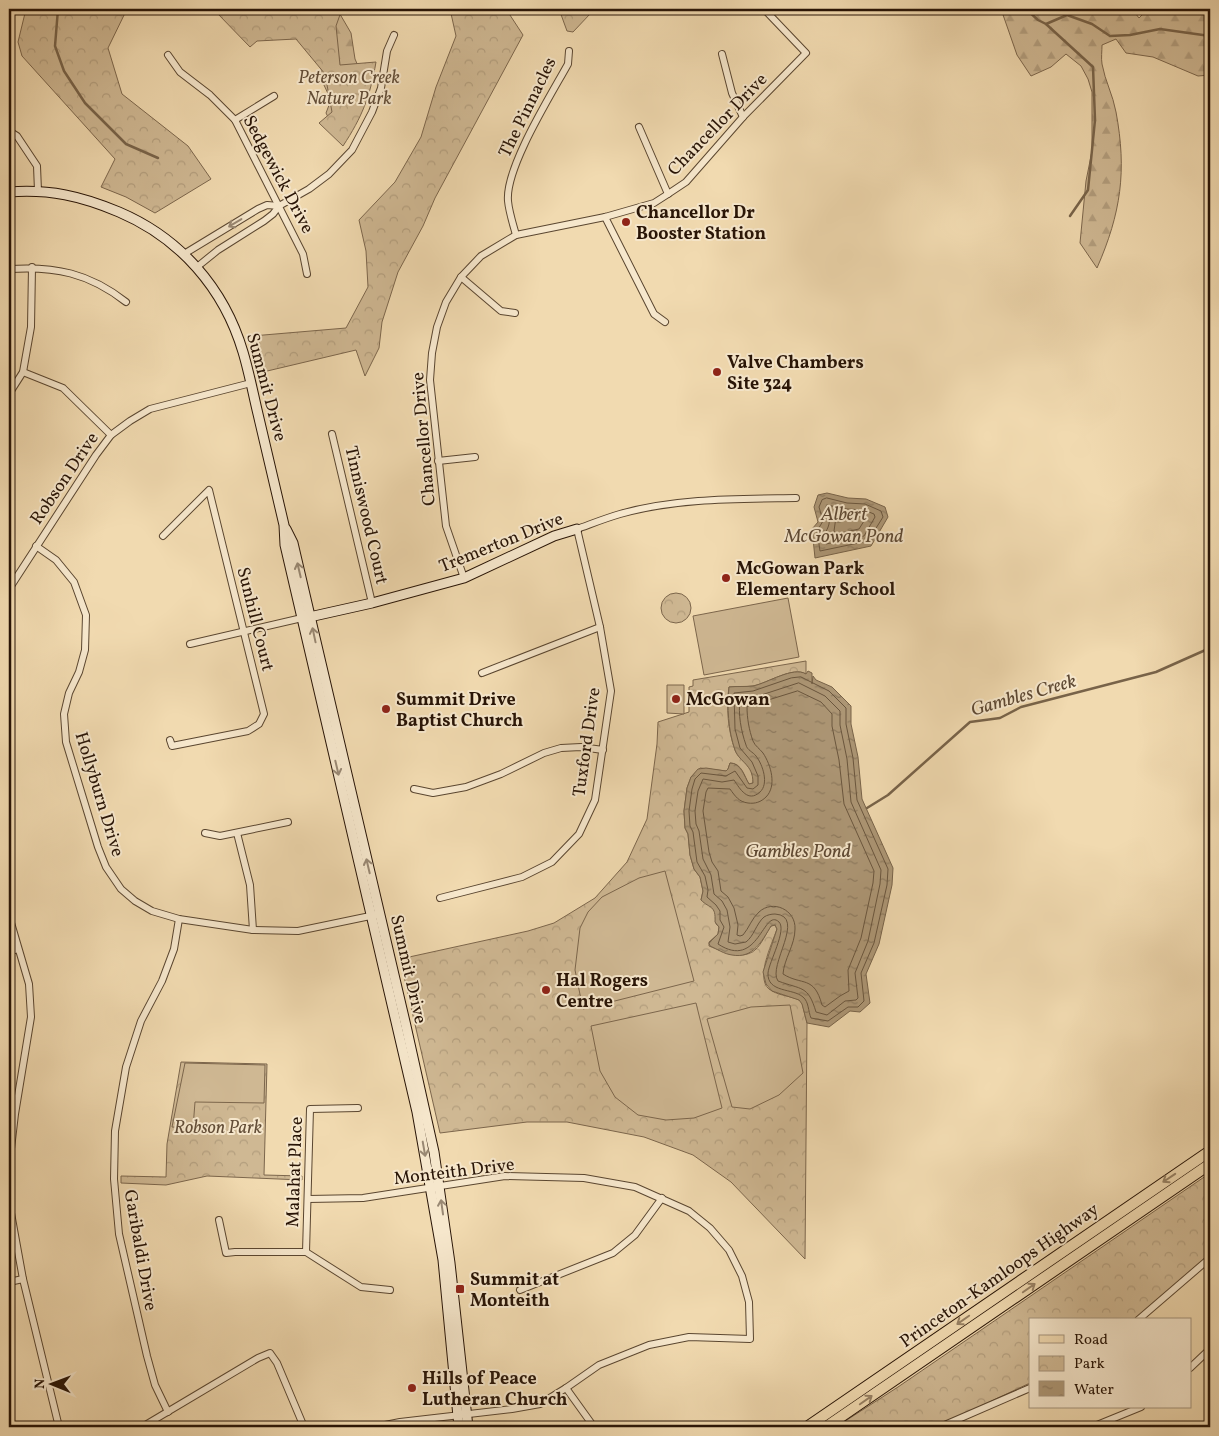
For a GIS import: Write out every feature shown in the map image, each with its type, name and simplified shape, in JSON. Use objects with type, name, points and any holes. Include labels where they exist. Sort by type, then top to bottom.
[{"type":"main road","name":"Summit Drive","points":[[9,192],[38,191],[78,197],[129,216],[158,232],[197,267],[212,287],[232,324],[243,351],[284,524],[285,545],[306,617],[376,915],[417,1112],[435,1187],[462,1414],[468,1427]]},
{"type":"main road","name":"Tremerton Drive","points":[[306,617],[464,578],[554,536],[576,529]]},
{"type":"main road","name":"Princeton-Kamloops Highway","points":[[808,1427],[1210,1152]]},
{"type":"main road","name":"Princeton-Kamloops Highway","points":[[826,1427],[1210,1164]]},
{"type":"main road","name":"Summit Drive","points":[[459,1427],[462,1414]]},
{"type":"street","name":"Chancellor Drive","points":[[464,578],[446,526],[430,380],[432,353],[437,327],[446,302],[461,277],[481,256],[516,235],[605,218],[654,203],[686,182],[742,117],[806,53],[764,9]]},
{"type":"street","points":[[197,267],[218,250],[264,221],[279,206],[309,189],[329,174],[352,150],[372,112],[380,88],[387,51],[394,35]]},
{"type":"street","name":"The Pinnacles","points":[[516,235],[508,200],[511,176],[520,155],[568,64],[569,51]]},
{"type":"street","points":[[722,54],[732,93],[742,117]]},
{"type":"street","name":"Sedgewick Drive","points":[[168,55],[180,72],[210,95],[235,120],[304,254],[307,274]]},
{"type":"street","points":[[235,120],[274,96]]},
{"type":"street","points":[[640,127],[668,194]]},
{"type":"street","points":[[9,131],[17,136],[37,166],[38,191]]},
{"type":"street","points":[[184,254],[258,209],[267,205],[279,206]]},
{"type":"street","points":[[605,218],[654,314],[665,322]]},
{"type":"street","points":[[9,268],[32,267],[63,271],[80,276],[110,290],[126,302]]},
{"type":"street","points":[[9,394],[23,372],[31,327],[32,267]]},
{"type":"street","points":[[461,277],[501,311],[515,313]]},
{"type":"street","points":[[23,372],[63,388],[111,435]]},
{"type":"street","name":"Robson Drive","points":[[9,589],[111,435],[150,409],[250,383]]},
{"type":"street","name":"Tinniswood Court","points":[[332,434],[372,602]]},
{"type":"street","points":[[438,461],[475,457]]},
{"type":"street","name":"Sunhill Court","points":[[163,536],[209,490],[264,714],[259,724],[248,730],[172,746],[170,740]]},
{"type":"street","name":"Tremerton Drive","points":[[576,529],[621,514],[659,506],[728,499],[796,498]]},
{"type":"street","name":"Tuxford Drive","points":[[440,898],[522,877],[552,862],[579,834],[596,800],[611,691],[600,627],[576,529]]},
{"type":"street","name":"Hollyburn Drive","points":[[36,546],[56,560],[74,582],[86,615],[85,650],[64,714],[66,742],[98,847],[106,867],[120,889],[152,911],[179,919],[253,930],[298,931],[376,915]]},
{"type":"street","name":"Tremerton Drive","points":[[190,644],[306,617]]},
{"type":"street","points":[[482,673],[600,627]]},
{"type":"street","points":[[414,789],[432,793],[466,787],[501,774],[544,753],[561,748],[581,747],[603,750]]},
{"type":"street","points":[[205,833],[220,836],[288,822]]},
{"type":"street","points":[[237,833],[250,885],[253,930]]},
{"type":"street","points":[[9,916],[29,984],[31,1017],[12,1114],[9,1166],[11,1214],[23,1279],[59,1427]]},
{"type":"street","name":"Garibaldi Drive","points":[[168,1412],[155,1385],[147,1356],[119,1234],[114,1179],[115,1131],[126,1067],[141,1021],[162,981],[174,948],[179,919]]},
{"type":"street","points":[[9,952],[18,949]]},
{"type":"street","name":"Malahat Place","points":[[306,1252],[310,1109],[358,1108]]},
{"type":"street","name":"Monteith Drive","points":[[308,1200],[363,1198],[505,1176],[584,1178],[636,1187],[689,1211],[710,1228],[729,1250],[742,1276],[749,1302],[750,1339],[688,1338],[649,1344],[599,1365],[566,1388]]},
{"type":"street","points":[[520,1290],[613,1254],[635,1236],[662,1198]]},
{"type":"street","points":[[219,1220],[226,1253],[306,1252],[361,1287],[390,1290]]},
{"type":"street","points":[[1140,1318],[1210,1258]]},
{"type":"street","points":[[9,1282],[23,1279]]},
{"type":"street","points":[[1192,1366],[1210,1349]]},
{"type":"street","points":[[142,1427],[270,1353],[277,1363],[304,1427]]},
{"type":"street","points":[[376,1427],[540,1404],[566,1388],[594,1427]]},
{"type":"street","points":[[940,1427],[1029,1388]]},
{"type":"street","points":[[1092,1427],[1139,1408]]},
{"type":"green space","points":[[26,9],[127,9],[108,48],[122,94],[188,146],[211,179],[155,213],[126,197],[101,187],[115,159],[22,56],[18,42]]},
{"type":"green space","name":"Peterson Creek Nature Park","points":[[208,9],[342,9],[336,26],[340,65],[376,62],[364,106],[343,146],[319,123],[332,112],[325,74],[296,39],[257,41],[250,47],[217,13]]},
{"type":"green space","points":[[337,9],[351,33],[355,59],[362,75],[333,127],[326,113],[331,100],[323,83],[319,58]]},
{"type":"green space","name":"Peterson Creek Nature Park","points":[[450,9],[506,9],[523,35],[435,198],[423,226],[398,272],[382,322],[379,348],[365,376],[356,350],[263,372],[252,336],[346,328],[368,287],[366,251],[359,220],[395,182],[421,137],[436,87],[456,36]]},
{"type":"green space","points":[[559,9],[625,9],[620,12],[590,14],[573,32],[567,31]]},
{"type":"green space","points":[[1001,9],[1132,9],[1139,18],[1148,9],[1186,9],[1209,15],[1210,75],[1198,76],[1153,57],[1126,53],[1116,39],[1102,45],[1102,64],[1115,106],[1121,154],[1121,173],[1120,192],[1112,229],[1097,268],[1080,243],[1086,181],[1092,151],[1092,92],[1088,79],[1081,66],[1066,54],[1051,67],[1031,76],[1017,55]]},
{"type":"green space","points":[[676,593],[682,594],[690,602],[690,614],[682,622],[676,623],[670,622],[662,614],[661,608],[662,602],[670,594]]},
{"type":"green space","points":[[788,598],[799,657],[704,675],[693,616]]},
{"type":"green space","points":[[806,661],[806,674],[801,672],[787,673],[753,686],[729,687],[728,719],[733,743],[737,754],[751,772],[753,783],[749,784],[742,770],[734,764],[730,763],[726,771],[700,768],[691,777],[687,788],[684,811],[690,855],[694,869],[700,877],[703,891],[701,900],[713,908],[716,914],[716,924],[719,927],[718,934],[709,942],[709,946],[732,954],[744,955],[755,950],[771,926],[775,925],[777,929],[768,953],[764,980],[772,991],[799,1000],[802,1003],[807,1023],[805,1259],[731,1182],[693,1155],[644,1137],[567,1122],[527,1122],[440,1133],[400,959],[528,931],[554,923],[595,898],[627,862],[647,819],[658,722],[689,712],[689,687],[693,686],[693,680]]},
{"type":"green space","name":"McGowan","points":[[667,685],[684,685],[684,714],[667,713]]},
{"type":"green space","points":[[665,871],[694,981],[583,1009],[575,970],[580,928],[588,912],[602,897],[639,878]]},
{"type":"green space","points":[[696,1003],[722,1108],[694,1118],[666,1120],[638,1115],[615,1097],[600,1071],[591,1026]]},
{"type":"green space","points":[[790,1005],[803,1073],[779,1095],[750,1109],[732,1107],[707,1019],[751,1007]]},
{"type":"green space","name":"Robson Park","points":[[181,1062],[267,1064],[264,1175],[302,1176],[302,1180],[207,1176],[166,1185],[121,1183],[121,1176],[166,1177],[167,1144]]},
{"type":"green space","points":[[185,1063],[265,1065],[264,1103],[195,1102],[193,1128],[172,1127]]},
{"type":"green space","points":[[1210,1173],[1210,1256],[1137,1318],[1029,1318],[1029,1383],[936,1427],[836,1427],[898,1387]]},
{"type":"water","name":"Albert McGowan Pond","points":[[827,493],[848,498],[866,499],[885,507],[888,517],[871,546],[815,558],[812,529],[818,522],[814,507],[818,495]]},
{"type":"water","name":"Gambles Pond","points":[[808,671],[812,673],[812,684],[813,676],[816,680],[832,687],[851,706],[851,724],[858,757],[862,799],[893,868],[892,885],[879,944],[866,974],[870,1003],[860,1012],[850,1011],[829,1027],[807,1023],[802,1004],[799,1000],[772,991],[766,984],[763,972],[777,929],[775,925],[771,926],[756,948],[746,954],[739,956],[723,953],[710,946],[709,943],[718,934],[719,927],[715,922],[712,908],[701,900],[703,891],[700,877],[694,869],[690,855],[688,834],[685,828],[684,811],[687,788],[691,777],[698,769],[706,768],[726,771],[730,763],[734,764],[742,770],[749,784],[753,783],[751,772],[737,754],[731,735],[728,702],[729,687],[753,686],[787,673],[801,672],[806,674]]},
{"type":"waterway","points":[[58,9],[55,46],[64,71],[85,103],[126,144],[158,158]]},
{"type":"waterway","points":[[1026,9],[1038,20],[1046,24],[1093,67],[1095,120],[1088,190],[1070,216]]},
{"type":"waterway","points":[[1046,24],[1067,15],[1092,24],[1110,36],[1130,35],[1160,29],[1210,36]]},
{"type":"waterway","name":"Gambles Creek","points":[[867,808],[888,795],[970,722],[1000,718],[1021,707],[1156,672],[1210,648]]},
{"type":"place","name":"Chancellor Dr Booster Station","points":[[626,222]]},
{"type":"place","name":"Valve Chambers Site 324","points":[[717,372]]},
{"type":"place","name":"McGowan Park Elementary School","points":[[726,578]]},
{"type":"place","name":"McGowan","points":[[676,699]]},
{"type":"place","name":"Summit Drive Baptist Church","points":[[386,709]]},
{"type":"place","name":"Hal Rogers Centre","points":[[546,990]]},
{"type":"place","name":"Summit at Monteith","points":[[460,1289]]},
{"type":"place","name":"Hills of Peace Lutheran Church","points":[[412,1388]]}]
